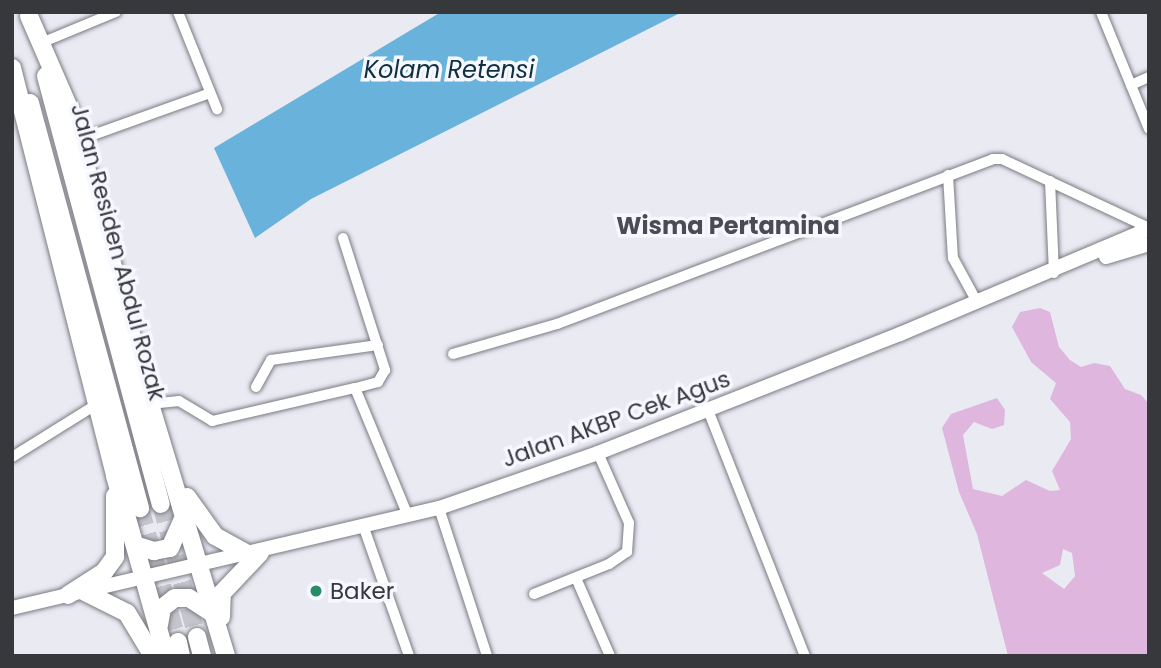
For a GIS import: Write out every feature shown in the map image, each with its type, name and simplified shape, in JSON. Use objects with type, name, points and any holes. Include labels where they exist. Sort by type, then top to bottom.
[{"type":"highway","points":[[29,14],[79,139],[164,453],[227,656]]},
{"type":"highway","name":"Jalan Residen Abdul Rozak","points":[[29,14],[161,504]]},
{"type":"highway","name":"Jalan Residen Abdul Rozak","points":[[12,52],[39,129],[139,508]]},
{"type":"highway","points":[[12,68],[115,476],[159,629],[175,651]]},
{"type":"highway","points":[[164,453],[210,531],[255,554],[228,584],[220,599],[227,656]]},
{"type":"highway","points":[[77,593],[104,572],[115,557],[115,476]]},
{"type":"highway","points":[[135,545],[154,551],[170,548],[185,515]]},
{"type":"highway","points":[[77,593],[127,613],[153,656]]},
{"type":"highway","points":[[159,629],[162,608],[175,598],[189,598],[212,613]]},
{"type":"highway","points":[[197,637],[202,656]]},
{"type":"main road","name":"Jalan AKBP Cek Agus","points":[[1054,273],[1149,229]]},
{"type":"main road","name":"Jalan AKBP Cek Agus","points":[[12,608],[201,567],[439,508],[598,453],[1054,273],[1149,244]]},
{"type":"street","points":[[41,43],[116,12]]},
{"type":"street","points":[[178,12],[217,109]]},
{"type":"street","points":[[1101,12],[1149,129]]},
{"type":"street","points":[[1131,85],[1149,77]]},
{"type":"street","points":[[79,139],[210,93]]},
{"type":"street","points":[[453,354],[557,324],[998,158],[1149,229]]},
{"type":"street","points":[[948,175],[953,258],[977,302]]},
{"type":"street","points":[[1049,181],[1054,273]]},
{"type":"street","points":[[150,404],[179,401],[212,421],[355,388],[378,382],[385,376],[378,345],[343,237]]},
{"type":"street","points":[[257,387],[271,360],[378,345]]},
{"type":"street","points":[[355,388],[408,516]]},
{"type":"street","points":[[12,457],[97,404]]},
{"type":"street","points":[[708,410],[804,656]]},
{"type":"street","points":[[534,594],[622,558],[630,540],[625,510],[598,453]]},
{"type":"street","points":[[439,508],[487,656]]},
{"type":"street","points":[[365,528],[409,656]]},
{"type":"street","points":[[576,578],[610,656]]},
{"type":"shaded area","points":[[1040,308],[1050,312],[1059,347],[1070,360],[1081,367],[1094,363],[1110,366],[1125,389],[1141,395],[1149,404],[1149,656],[1008,656],[977,534],[959,492],[942,428],[951,414],[997,398],[1005,410],[1004,425],[992,429],[974,422],[963,435],[973,489],[1002,496],[1026,480],[1050,491],[1060,490],[1052,471],[1071,439],[1070,422],[1050,399],[1056,383],[1031,362],[1012,327],[1020,312]],"holes":[[[1063,549],[1072,553],[1075,576],[1064,589],[1042,573],[1060,565]]]},
{"type":"water","name":"Kolam Retensi","points":[[441,12],[682,12],[311,199],[255,238],[214,148]]},
{"type":"tunnel","points":[[161,504],[197,637]]},
{"type":"tunnel","points":[[140,508],[178,642]]},
{"type":"place","name":"Baker","points":[[316,591]]},
{"type":"district","name":"Wisma Pertamina","points":[[728,226]]}]
